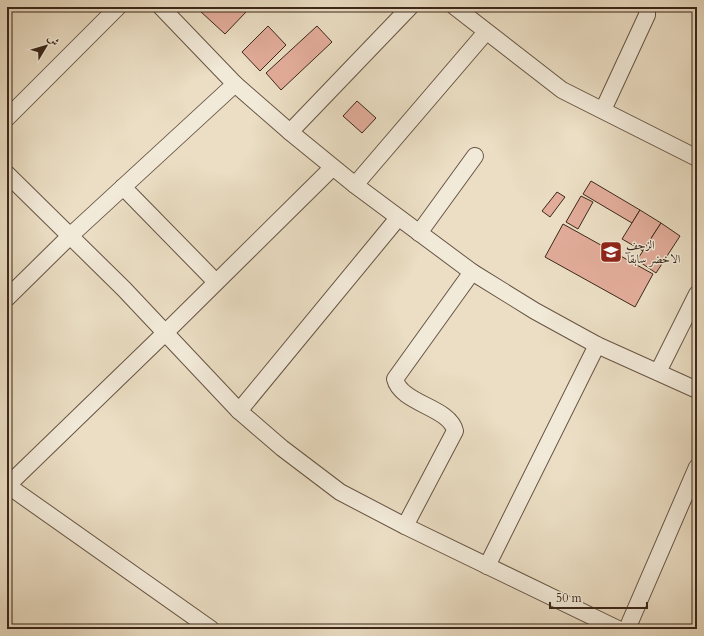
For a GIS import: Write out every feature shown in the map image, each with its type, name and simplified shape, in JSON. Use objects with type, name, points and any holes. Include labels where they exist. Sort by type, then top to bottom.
[{"type":"street","points":[[7,118],[118,7]]},
{"type":"street","points":[[161,7],[235,84],[332,168],[472,272],[535,311],[597,345],[697,390]]},
{"type":"street","points":[[290,132],[410,7]]},
{"type":"street","points":[[455,7],[562,90],[697,158]]},
{"type":"street","points":[[603,110],[647,14],[647,7]]},
{"type":"street","points":[[355,185],[486,32]]},
{"type":"street","points":[[7,298],[71,235],[235,84]]},
{"type":"street","points":[[419,233],[475,156]]},
{"type":"street","points":[[211,629],[7,485],[165,333],[332,168]]},
{"type":"street","points":[[7,174],[71,235],[124,289],[239,411],[282,448],[340,492],[405,526],[618,629]]},
{"type":"street","points":[[123,187],[216,282]]},
{"type":"street","points":[[239,411],[398,218]]},
{"type":"street","points":[[405,526],[455,432],[451,421],[399,389],[395,379],[472,272]]},
{"type":"street","points":[[658,372],[697,294]]},
{"type":"street","points":[[487,566],[597,345]]},
{"type":"street","points":[[627,629],[697,467]]},
{"type":"building","points":[[204,7],[241,7],[246,12],[225,34],[200,11]]},
{"type":"building","points":[[268,26],[286,45],[260,71],[242,52]]},
{"type":"building","points":[[317,26],[332,42],[281,90],[266,73]]},
{"type":"building","points":[[357,101],[376,118],[362,133],[343,116]]},
{"type":"building","points":[[591,181],[640,210],[632,223],[583,194]]},
{"type":"building","points":[[557,192],[565,197],[550,217],[542,211]]},
{"type":"building","points":[[581,196],[593,202],[578,229],[566,222]]},
{"type":"building","points":[[640,210],[661,223],[643,251],[622,239]]},
{"type":"building","points":[[661,223],[680,236],[656,273],[637,260]]},
{"type":"building","points":[[563,224],[653,274],[635,307],[545,257]]},
{"type":"place","name":"الزحف الاخضر سابقآ","points":[[611,252]]}]
